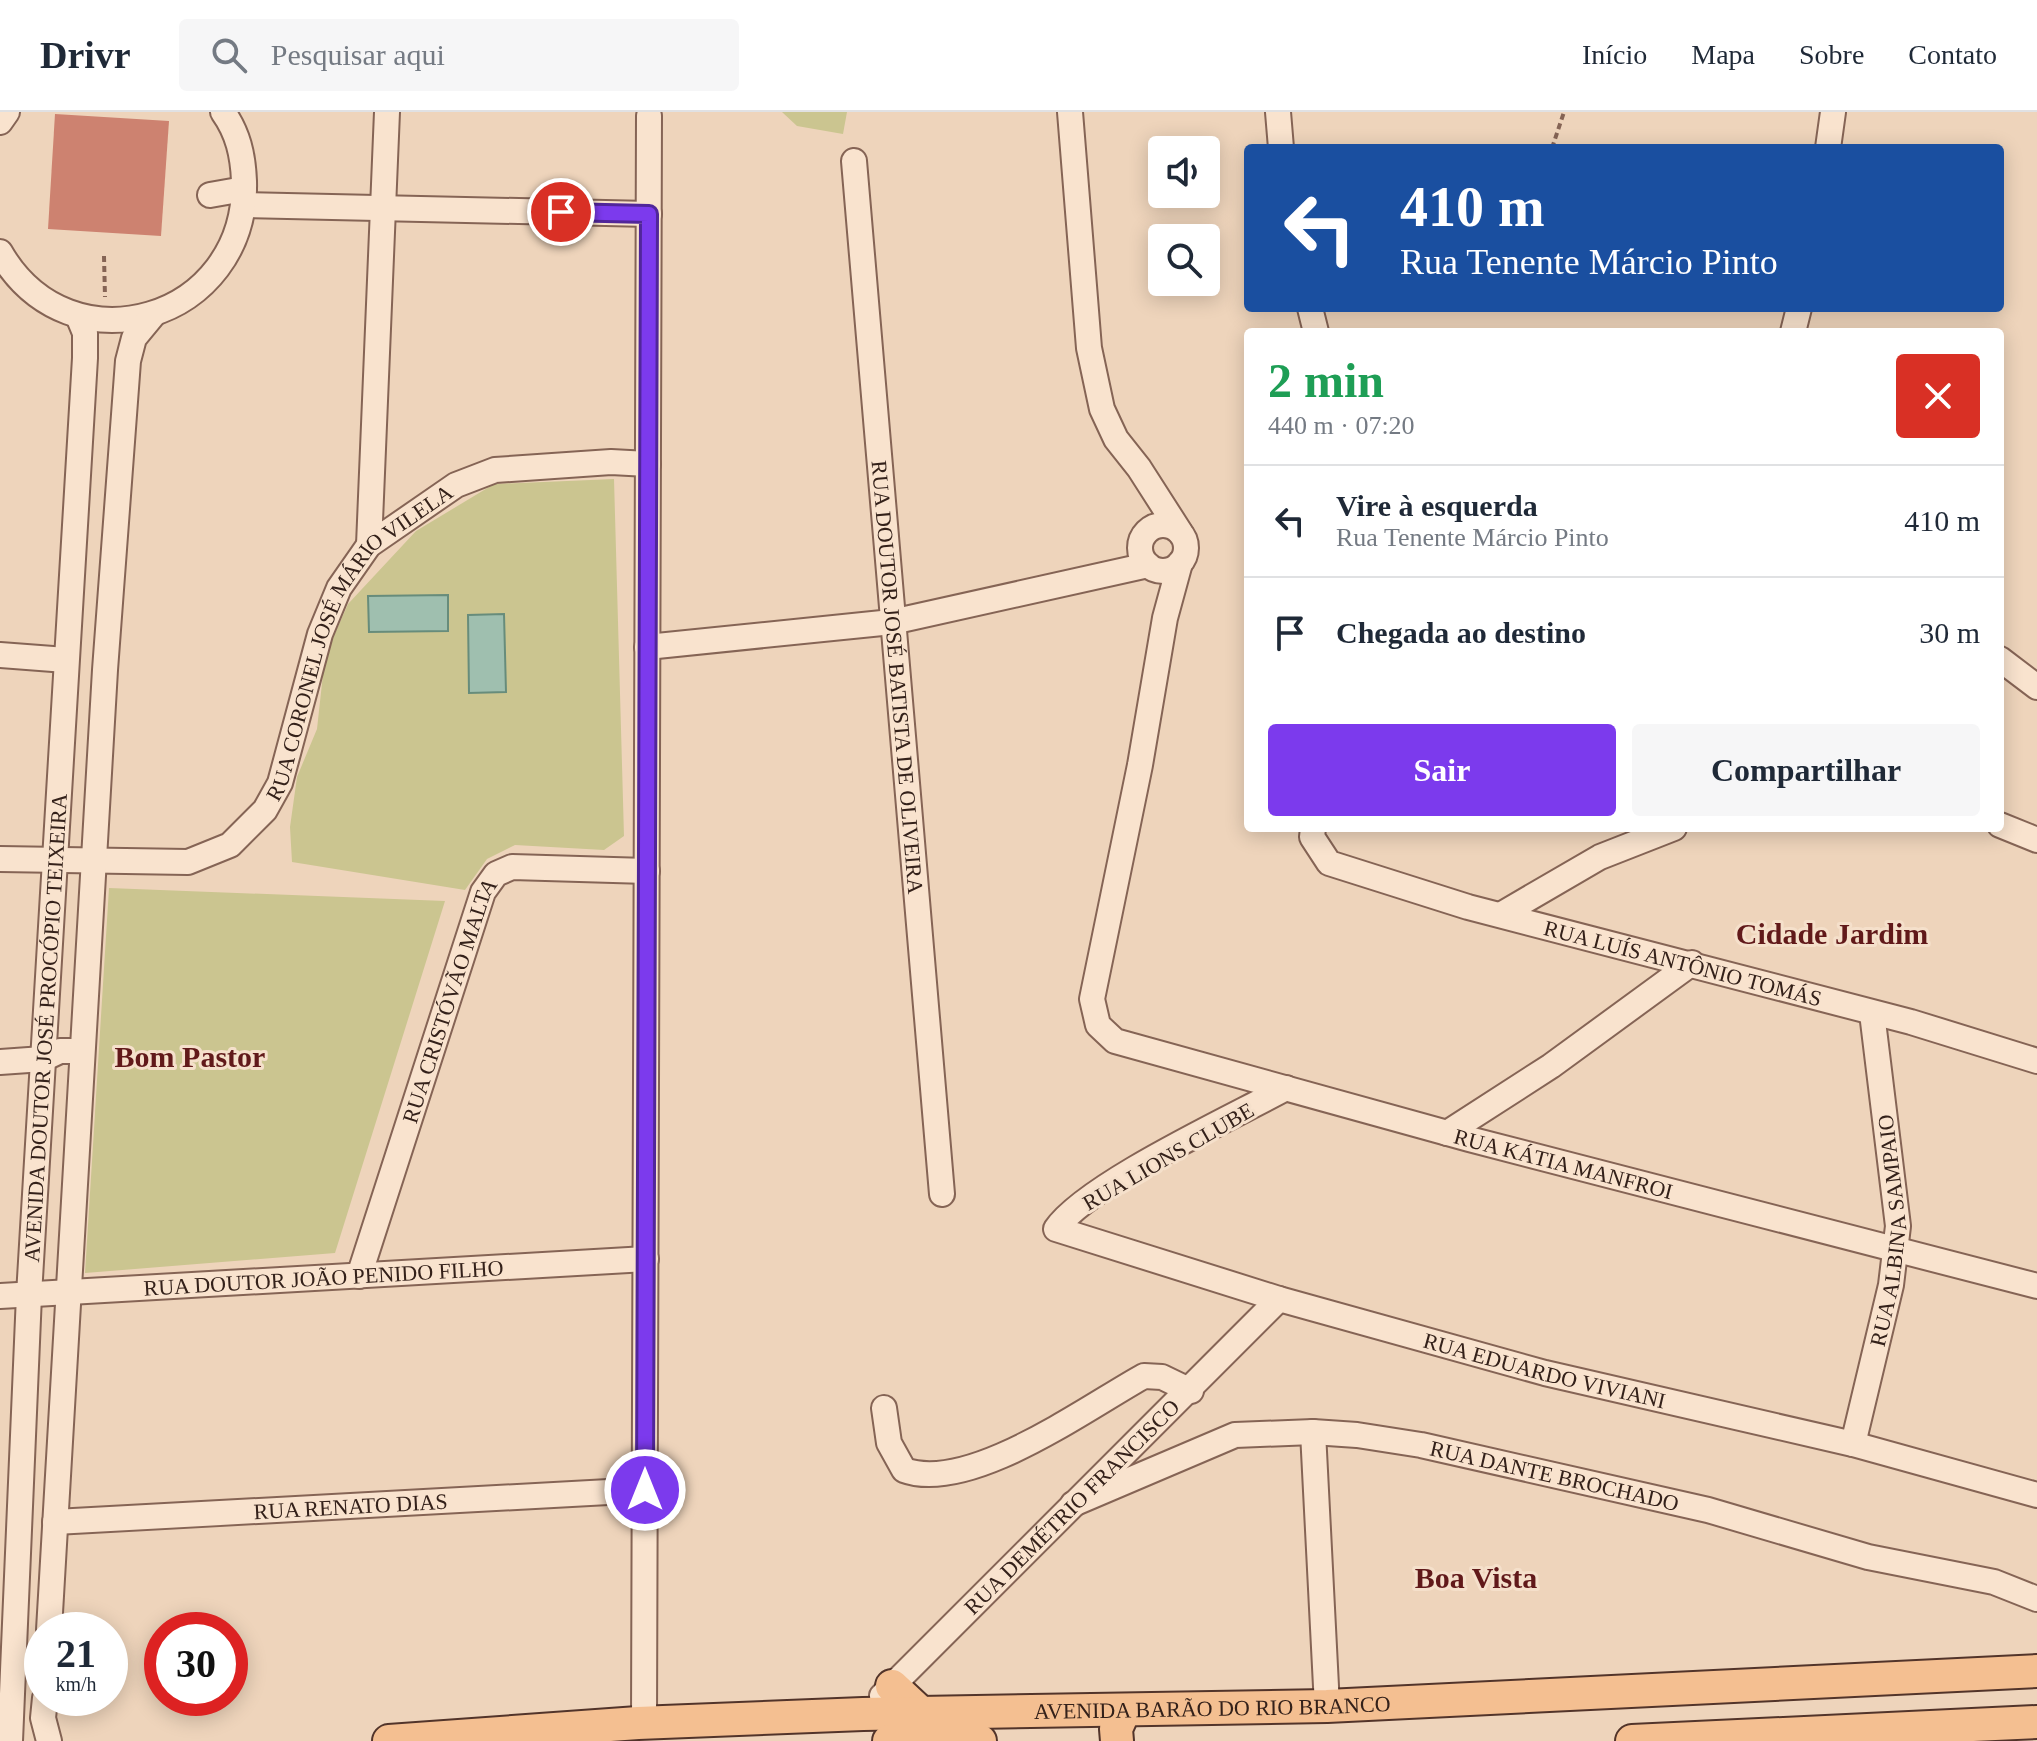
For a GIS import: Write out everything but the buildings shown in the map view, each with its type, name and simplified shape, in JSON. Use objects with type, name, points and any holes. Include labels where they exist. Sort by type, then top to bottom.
[{"type":"main road","name":"AVENIDA BARÃO DO RIO BRANCO","points":[[389,1741],[641,1734],[863,1714],[922,1714],[1120,1726],[1327,1706],[2037,1671]]},
{"type":"main road","points":[[892,1686],[922,1714]]},
{"type":"main road","points":[[1647,1690],[1656,1716],[1644,1740],[2037,1722]]},
{"type":"main road","points":[[812,1741],[863,1714]]},
{"type":"main road","points":[[889,1741],[980,1741]]},
{"type":"street","points":[[0,122],[7,112]]},
{"type":"street","points":[[0,252],[11,271],[41,299],[78,316],[105,319],[153,315],[187,299],[215,273],[234,241],[244,197],[239,141],[223,112]]},
{"type":"street","points":[[369,545],[387,112]]},
{"type":"street","points":[[647,647],[892,622],[1163,567],[1186,551],[1180,532],[1150,484],[1116,439],[1102,409],[1089,348],[1070,112]]},
{"type":"street","points":[[1278,112],[1281,144]]},
{"type":"street","points":[[1829,144],[1833,112]]},
{"type":"street","points":[[641,1734],[645,1490],[649,116]]},
{"type":"street","name":"RUA DOUTOR JOSÉ BATISTA DE OLIVEIRA","points":[[854,161],[942,1194]]},
{"type":"street","points":[[210,195],[384,208],[649,214]]},
{"type":"street","name":"AVENIDA DOUTOR JOSÉ PROCÓPIO TEIXEIRA","points":[[50,1612],[81,1061],[128,361],[134,338],[153,315]]},
{"type":"street","name":"AVENIDA DOUTOR JOSÉ PROCÓPIO TEIXEIRA","points":[[10,1741],[10,1522],[29,1295],[85,358],[85,333],[78,316]]},
{"type":"street","name":"RUA CORONEL JOSÉ MÁRIO VILELA","points":[[0,859],[188,862],[230,845],[265,810],[292,749],[320,634],[339,588],[369,545],[456,485],[495,470],[611,462],[648,464]]},
{"type":"street","points":[[1150,484],[1149,530],[1140,546],[1163,567]]},
{"type":"street","points":[[75,505],[117,508]]},
{"type":"street","points":[[1149,530],[1161,525],[1180,532]]},
{"type":"street","name":"RUA KÁTIA MANFROI","points":[[1163,567],[1165,618],[1140,765],[1092,999],[1098,1025],[1115,1041],[1447,1133],[2037,1286]]},
{"type":"street","points":[[0,655],[66,660]]},
{"type":"street","points":[[2004,662],[2037,687]]},
{"type":"street","points":[[2004,827],[2037,840]]},
{"type":"street","name":"RUA LUÍS ANTÔNIO TOMÁS","points":[[1313,832],[1312,837],[1329,863],[1502,914],[1692,963],[2037,1061]]},
{"type":"street","points":[[1502,914],[1600,857],[1664,832]]},
{"type":"street","name":"RUA CRISTÓVÃO MALTA","points":[[359,1276],[483,892],[496,874],[512,867],[647,871]]},
{"type":"street","points":[[1447,1133],[1551,1066],[1692,963]]},
{"type":"street","name":"RUA ALBINA SAMPAIO","points":[[1853,1444],[1891,1285],[1898,1226],[1872,1013]]},
{"type":"street","points":[[0,1062],[43,1059],[59,1070],[81,1061]]},
{"type":"street","name":"RUA LIONS CLUBE","points":[[1056,1229],[1062,1220],[1110,1184],[1286,1088]]},
{"type":"street","name":"RUA EDUARDO VIVIANI","points":[[1056,1229],[1279,1299],[1545,1373],[1853,1444],[2037,1495]]},
{"type":"street","name":"RUA DOUTOR JOÃO PENIDO FILHO","points":[[0,1296],[646,1259]]},
{"type":"street","name":"RUA DEMÉTRIO FRANCISCO","points":[[863,1714],[1191,1391],[1279,1299]]},
{"type":"street","points":[[884,1408],[889,1443],[904,1470],[920,1476],[942,1476],[1032,1441],[1144,1376],[1162,1377],[1191,1391]]},
{"type":"street","points":[[1313,1432],[1327,1706]]},
{"type":"street","name":"RUA DANTE BROCHADO","points":[[1073,1504],[1235,1435],[1313,1432],[1421,1445],[1708,1510],[1868,1557],[1994,1582],[2037,1599]]},
{"type":"street","name":"RUA RENATO DIAS","points":[[55,1522],[645,1490]]},
{"type":"street","points":[[43,1716],[49,1741]]},
{"type":"path","points":[[1553,144],[1564,112]]},
{"type":"path","points":[[104,256],[105,319]]},
{"type":"shaded area","points":[[782,112],[847,112],[843,134],[797,126]]},
{"type":"shaded area","points":[[614,479],[624,836],[604,850],[515,845],[487,859],[465,890],[292,862],[290,827],[297,777],[317,729],[325,656],[348,604],[416,531],[494,484]]},
{"type":"shaded area","points":[[448,595],[448,631],[369,632],[368,596]]},
{"type":"shaded area","points":[[504,614],[506,692],[469,693],[468,615]]},
{"type":"shaded area","points":[[109,888],[445,901],[335,1253],[85,1273]]},
{"type":"district","name":"Cidade Jardim","points":[[1832,934]]},
{"type":"district","name":"Bom Pastor","points":[[190,1057]]},
{"type":"district","name":"Boa Vista","points":[[1476,1578]]},
{"type":"route","points":[[561,212],[649,214],[645,1490]]}]
